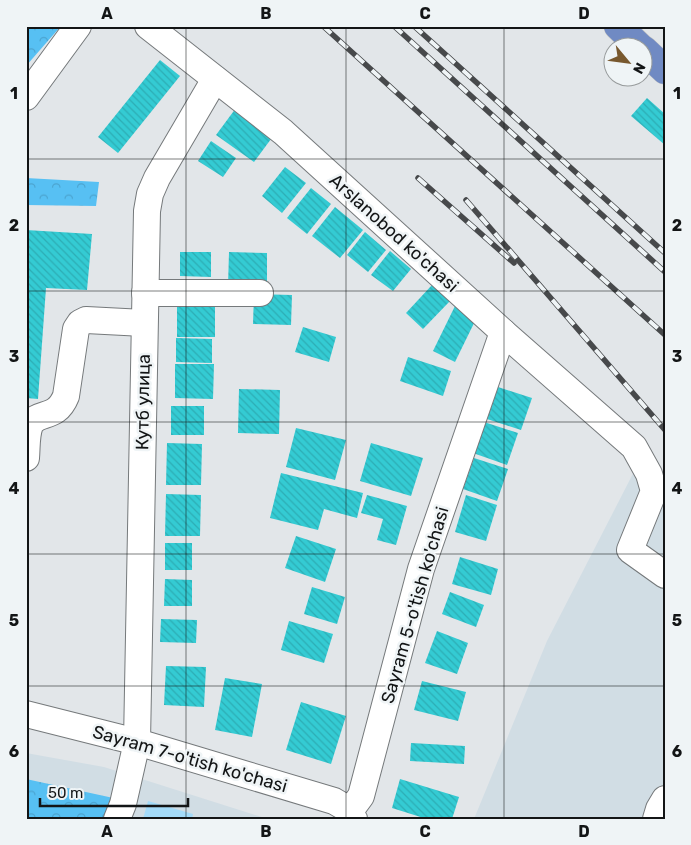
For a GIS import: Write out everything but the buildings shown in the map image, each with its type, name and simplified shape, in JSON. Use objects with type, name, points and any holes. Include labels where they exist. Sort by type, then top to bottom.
[{"type":"highway","points":[[618,26],[631,38]]},
{"type":"highway","points":[[654,60],[665,70]]},
{"type":"street","points":[[26,97],[78,26]]},
{"type":"street","name":"Arslanobod ko'chasi","points":[[148,26],[283,132],[503,332],[634,447],[649,474],[654,492],[630,550],[665,575]]},
{"type":"street","name":"Кутб улица","points":[[117,819],[123,804],[137,742],[147,211],[150,194],[157,178],[215,79]]},
{"type":"street","points":[[145,293],[260,294]]},
{"type":"street","points":[[26,458],[28,431],[32,423],[37,418],[55,412],[63,406],[76,330],[80,323],[86,320],[144,323]]},
{"type":"street","name":"Sayram 5-o'tish ko'chasi","points":[[352,815],[361,796],[421,569],[503,332]]},
{"type":"street","name":"Sayram 7-o'tish ko'chasi","points":[[26,714],[137,742],[334,801],[352,815]]},
{"type":"street","points":[[656,819],[665,799]]},
{"type":"shaded area","points":[[640,460],[665,477],[665,819],[474,819],[547,641]]},
{"type":"shaded area","points":[[26,753],[104,767],[268,819],[26,819]]},
{"type":"shaded area","points":[[148,801],[193,814],[192,819],[143,819]]},
{"type":"green space","points":[[26,26],[61,26],[26,66]]},
{"type":"green space","points":[[26,178],[99,182],[96,206],[26,205]]},
{"type":"green space","points":[[26,779],[118,799],[108,819],[26,819]]},
{"type":"railway","points":[[323,26],[665,335]]},
{"type":"railway","points":[[394,26],[665,272]]},
{"type":"railway","points":[[414,26],[665,253]]},
{"type":"railway","points":[[418,178],[514,263]]},
{"type":"railway","points":[[466,200],[665,430]]}]
